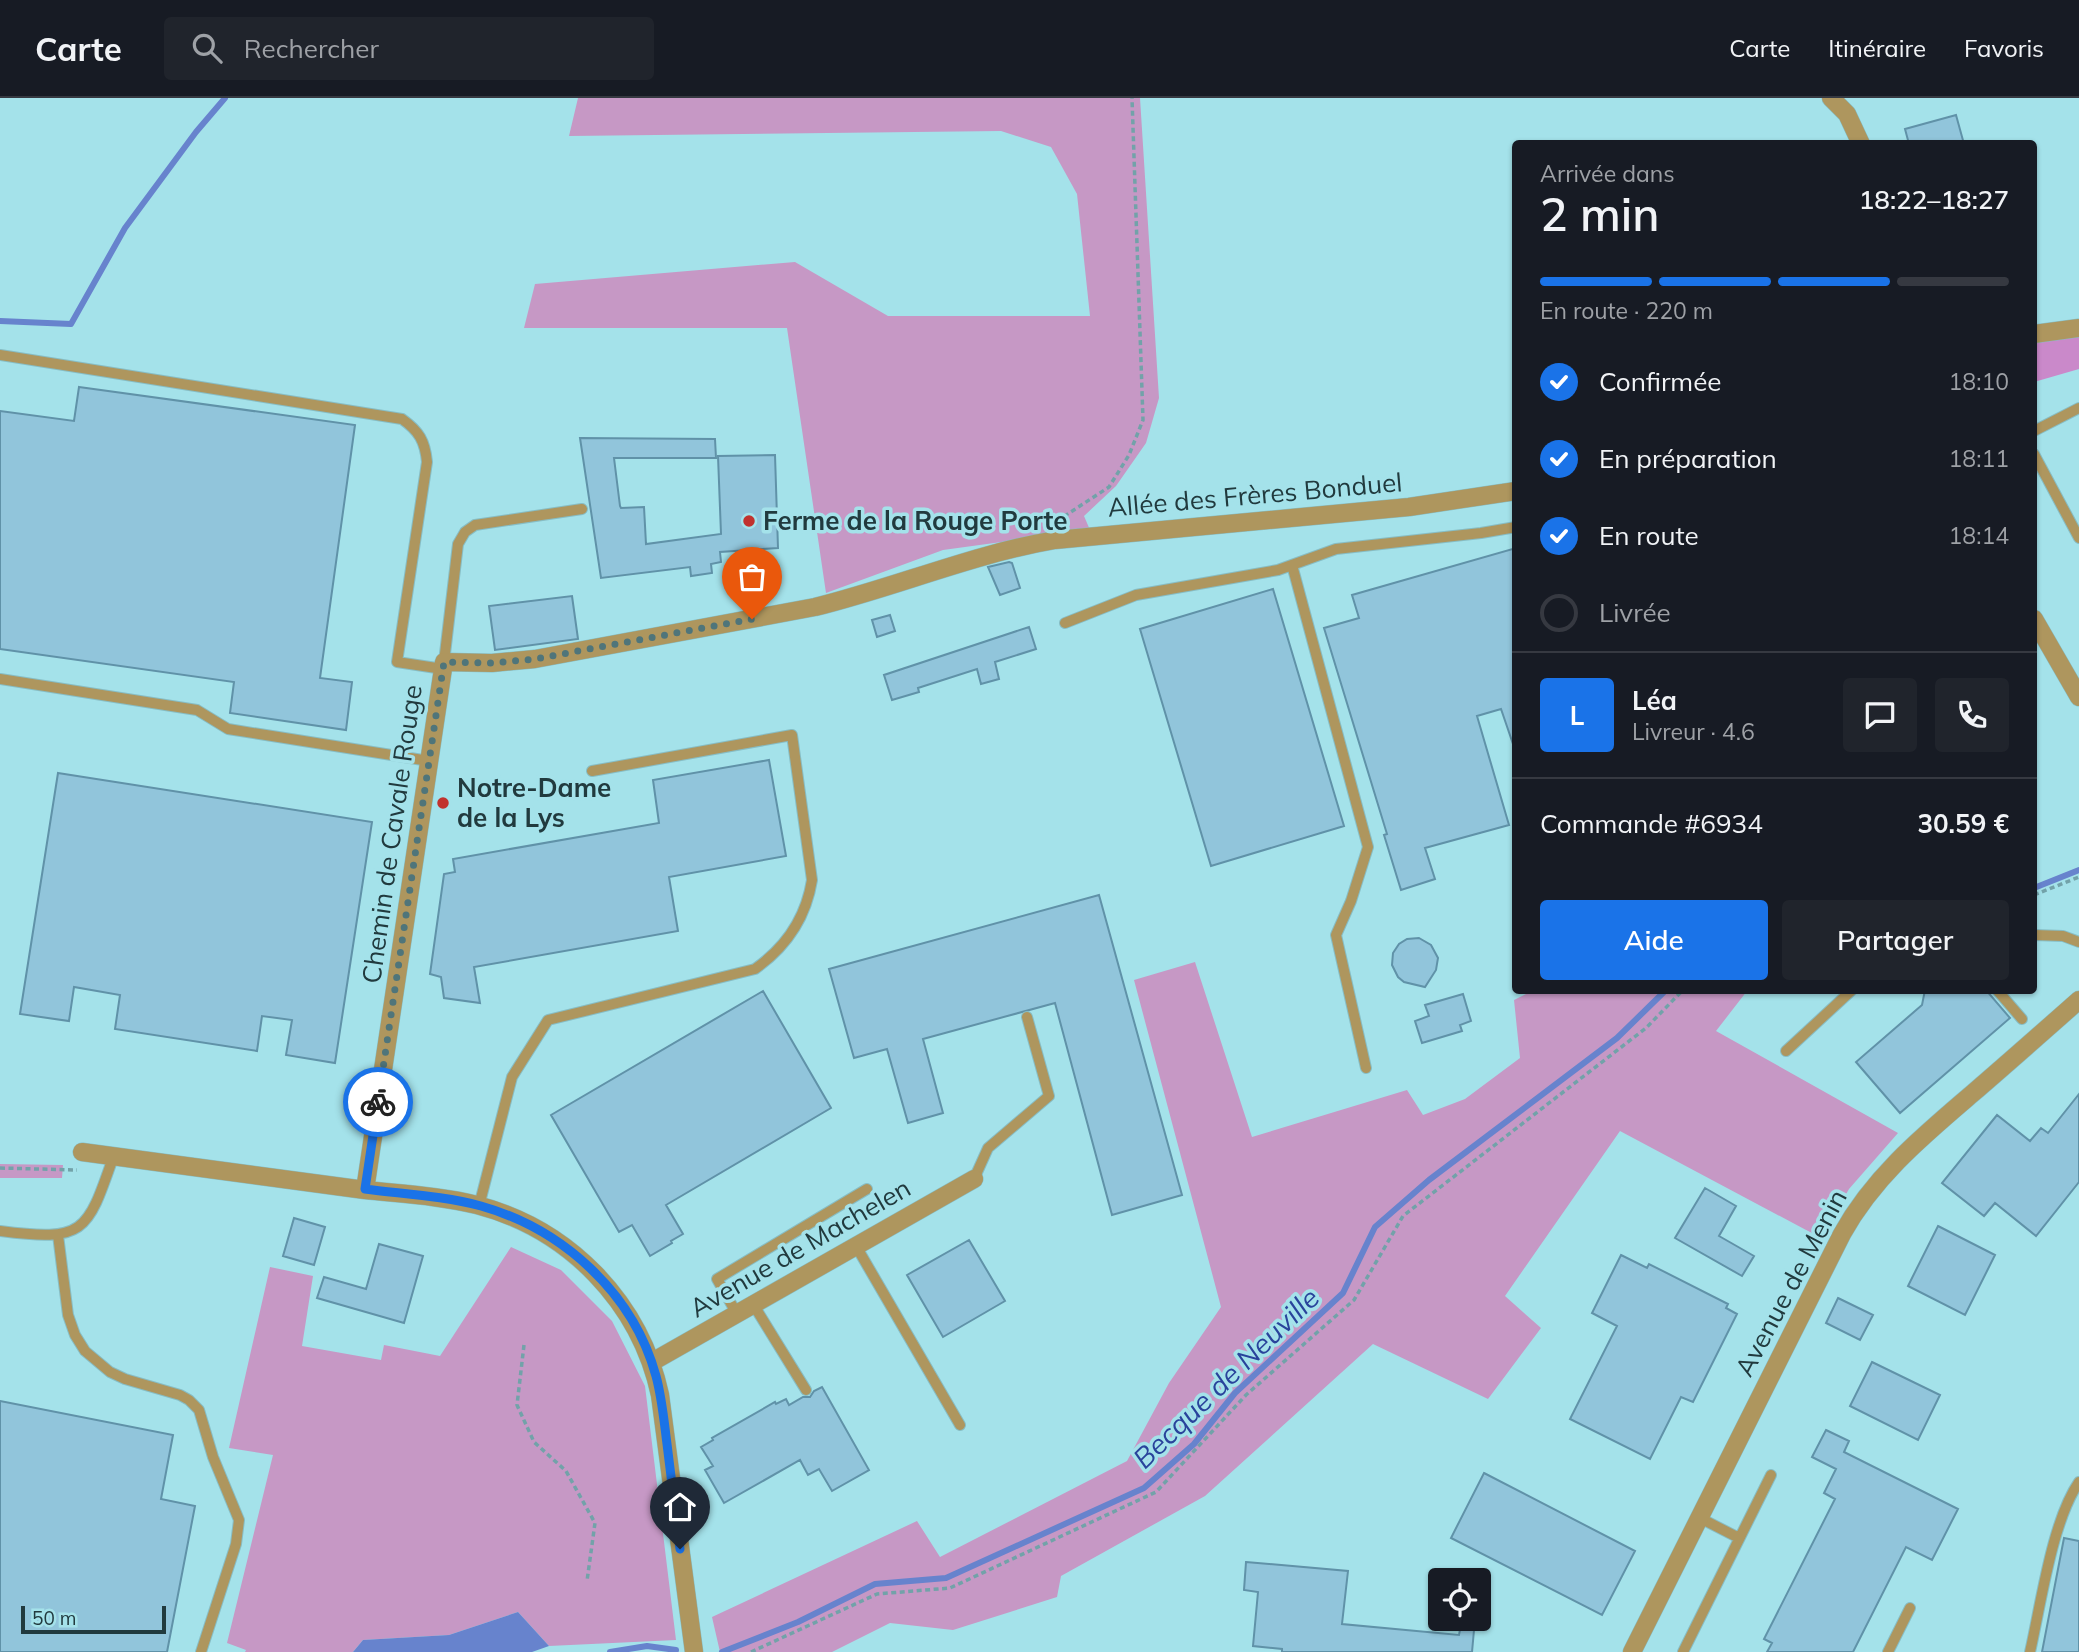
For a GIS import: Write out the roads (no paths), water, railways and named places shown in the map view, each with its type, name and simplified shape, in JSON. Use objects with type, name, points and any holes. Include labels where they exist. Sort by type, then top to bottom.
[{"type":"street","points":[[1831,98],[1847,114],[1859,140]]},
{"type":"street","points":[[2037,334],[2079,328]]},
{"type":"street","name":"Allée des Frères Bonduel","points":[[999,552],[1077,538],[1409,507],[1512,492]]},
{"type":"street","name":"Chemin de Cavale Rouge","points":[[365,1189],[443,666],[535,659],[815,607],[853,598],[999,552]]},
{"type":"street","points":[[2037,624],[2079,697]]},
{"type":"street","name":"Avenue de Menin","points":[[1632,1652],[1860,1203],[1927,1132],[2079,1000]]},
{"type":"street","points":[[82,1152],[448,1199],[479,1206],[539,1230],[591,1268],[624,1307],[652,1362],[660,1395],[694,1652]]},
{"type":"street","name":"Avenue de Machelen","points":[[652,1362],[974,1179]]},
{"type":"lane","points":[[0,355],[389,415],[408,423],[426,447],[427,462],[397,662],[443,666],[458,544],[465,532],[475,525],[582,509]]},
{"type":"lane","points":[[2037,429],[2079,408]]},
{"type":"lane","points":[[2037,460],[2079,538]]},
{"type":"lane","points":[[2067,516],[2079,509]]},
{"type":"lane","points":[[1065,623],[1136,595],[1278,570],[1336,549],[1512,528]]},
{"type":"lane","points":[[1293,565],[1368,847],[1352,901],[1336,935],[1366,1068]]},
{"type":"lane","points":[[0,679],[197,709],[228,729],[429,761]]},
{"type":"lane","points":[[479,1206],[512,1077],[548,1020],[755,969],[790,937],[809,897],[811,880],[792,735],[592,771]]},
{"type":"lane","points":[[2037,935],[2063,936],[2079,942]]},
{"type":"lane","points":[[1786,1051],[1848,994]]},
{"type":"lane","points":[[2000,994],[2022,1019]]},
{"type":"lane","points":[[974,1179],[988,1148],[1049,1096],[1027,1017]]},
{"type":"lane","points":[[0,1231],[37,1236],[58,1235],[74,1230],[94,1211],[114,1155]]},
{"type":"lane","points":[[737,1314],[717,1279],[867,1189]]},
{"type":"lane","points":[[58,1235],[68,1315],[80,1344],[94,1360],[110,1372],[180,1395],[195,1405],[202,1417],[213,1457],[237,1514],[239,1527],[236,1544],[201,1652]]},
{"type":"lane","points":[[856,1245],[960,1425]]},
{"type":"lane","points":[[753,1304],[806,1390]]},
{"type":"lane","points":[[1682,1652],[1771,1475]]},
{"type":"lane","points":[[2030,1652],[2057,1530],[2071,1493],[2079,1482]]},
{"type":"lane","points":[[1700,1518],[1739,1538]]},
{"type":"lane","points":[[1888,1652],[1910,1608]]},
{"type":"water","points":[[518,1612],[549,1646],[532,1652],[353,1652],[363,1640],[449,1635]]},
{"type":"waterway","points":[[0,321],[71,324],[125,228],[196,132],[225,98]]},
{"type":"waterway","name":"Becque de Neuville","points":[[2037,887],[2079,870]]},
{"type":"waterway","name":"Becque de Neuville","points":[[722,1652],[798,1622],[875,1584],[946,1578],[1144,1488],[1194,1444],[1235,1393],[1343,1293],[1375,1227],[1429,1180],[1617,1038],[1662,994]]},
{"type":"waterway","points":[[610,1652],[647,1646],[676,1650]]},
{"type":"place","name":"Ferme de la Rouge Porte","points":[[749,521]]},
{"type":"place","name":"Notre-Dame de la Lys","points":[[443,803]]}]
